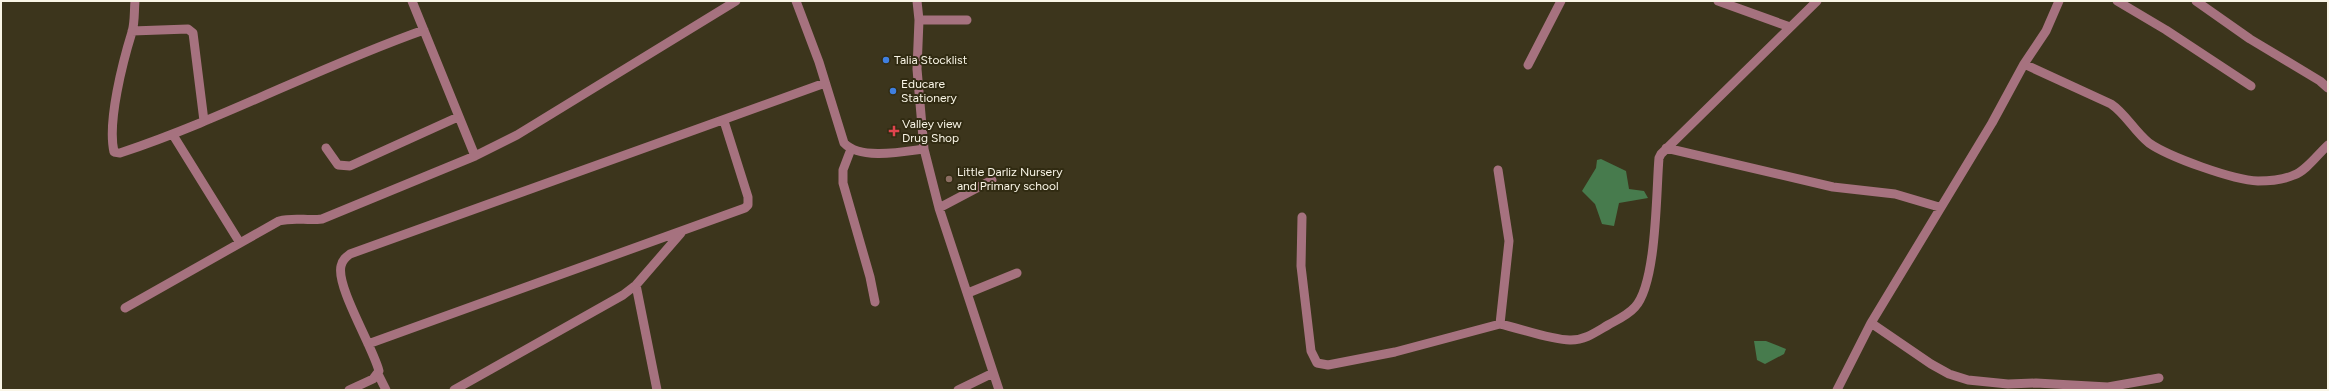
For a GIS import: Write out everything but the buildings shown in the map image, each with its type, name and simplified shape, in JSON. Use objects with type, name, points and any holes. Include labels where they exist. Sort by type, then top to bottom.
[{"type":"street","points":[[136,1],[132,31],[127,44],[112,128],[114,152],[120,154],[173,136],[204,121],[386,43],[424,30]]},
{"type":"street","points":[[412,1],[475,156]]},
{"type":"street","points":[[125,308],[279,220],[289,218],[312,220],[322,218],[475,156],[517,135],[736,1]]},
{"type":"street","points":[[796,1],[825,83],[844,143],[851,149],[870,153],[924,149]]},
{"type":"street","points":[[917,1],[919,20],[917,69],[924,149],[939,208],[999,390]]},
{"type":"street","points":[[1528,65],[1561,1]]},
{"type":"street","points":[[1718,1],[1790,28]]},
{"type":"street","points":[[1302,216],[1301,266],[1311,351],[1317,363],[1328,365],[1395,352],[1500,324],[1573,340],[1594,334],[1636,307],[1644,294],[1656,214],[1659,158],[1666,148],[1817,1]]},
{"type":"street","points":[[1837,390],[1871,323],[1939,207],[1992,123],[2024,64],[2046,31],[2059,1]]},
{"type":"street","points":[[2117,1],[2166,30],[2251,86]]},
{"type":"street","points":[[2196,1],[2250,39],[2320,81],[2328,88]]},
{"type":"street","points":[[919,20],[967,20]]},
{"type":"street","points":[[132,31],[188,29],[193,33],[204,121]]},
{"type":"street","points":[[2024,64],[2111,104],[2120,111],[2132,127],[2148,142],[2165,153],[2256,181],[2281,180],[2296,175],[2328,145]]},
{"type":"street","points":[[386,390],[378,374],[377,364],[344,288],[340,267],[344,258],[350,254],[724,121],[825,83]]},
{"type":"street","points":[[326,148],[338,165],[350,166],[458,117]]},
{"type":"street","points":[[368,344],[739,211],[748,205],[748,197],[724,121]]},
{"type":"street","points":[[173,136],[240,243]]},
{"type":"street","points":[[1666,148],[1833,187],[1895,194],[1939,207]]},
{"type":"street","points":[[851,149],[843,170],[843,182],[870,277],[875,302]]},
{"type":"street","points":[[1498,170],[1509,241],[1500,324]]},
{"type":"street","points":[[939,208],[992,180]]},
{"type":"street","points":[[454,390],[611,303],[636,285],[682,232]]},
{"type":"street","points":[[968,293],[1017,273]]},
{"type":"street","points":[[636,285],[657,390]]},
{"type":"street","points":[[1871,323],[1931,364],[1949,374],[1968,380],[2008,384],[2036,383],[2108,387],[2159,378]]},
{"type":"street","points":[[958,390],[993,373]]},
{"type":"street","points":[[349,390],[374,379],[378,374]]},
{"type":"green space","points":[[1601,159],[1626,171],[1629,189],[1644,191],[1648,198],[1619,203],[1614,226],[1602,224],[1595,204],[1582,191],[1596,168],[1597,160]]},
{"type":"green space","points":[[1754,341],[1766,341],[1786,349],[1784,354],[1765,364],[1757,360]]},
{"type":"place","name":"Talia Stocklist","points":[[886,60]]},
{"type":"place","name":"Educare Stationery","points":[[893,91]]},
{"type":"place","name":"Valley view Drug Shop","points":[[894,131]]},
{"type":"place","name":"Little Darliz Nursery and Primary school","points":[[949,179]]}]
